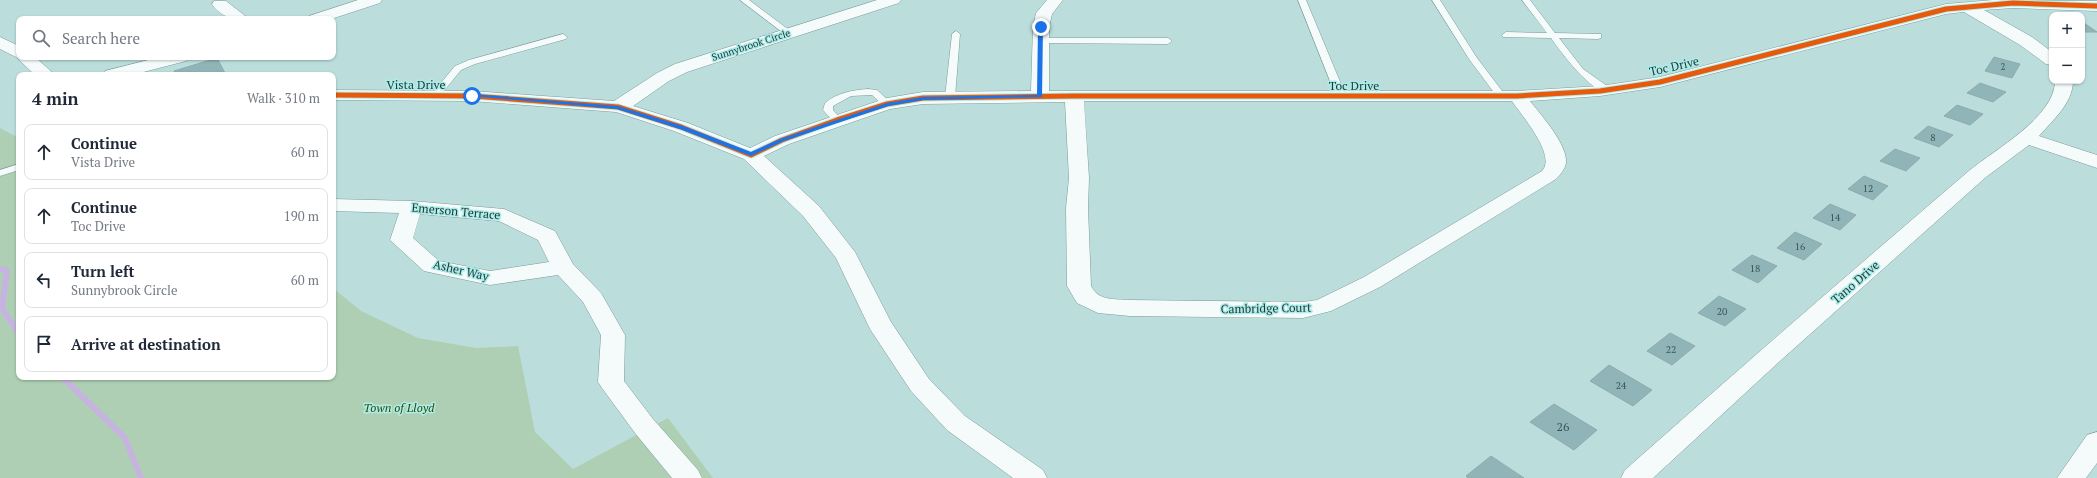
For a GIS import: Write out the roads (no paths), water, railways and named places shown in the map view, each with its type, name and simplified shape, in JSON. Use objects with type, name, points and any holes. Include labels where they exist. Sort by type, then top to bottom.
[{"type":"street","points":[[324,16],[374,0]]},
{"type":"street","name":"Sunnybrook Circle","points":[[618,107],[664,77],[681,68],[893,0]]},
{"type":"street","points":[[1040,96],[1041,27],[1044,14],[1055,0]]},
{"type":"street","points":[[1925,0],[1946,10]]},
{"type":"street","name":"Toc Drive","points":[[751,155],[782,140],[837,120],[887,104],[923,98],[1040,96],[1509,96],[1607,90],[1676,78],[1946,10],[2013,3],[2097,6]]},
{"type":"street","points":[[220,4],[237,16]]},
{"type":"street","points":[[1966,7],[2026,41],[2049,58]]},
{"type":"street","points":[[0,42],[16,51]]},
{"type":"street","points":[[28,60],[42,72]]},
{"type":"street","points":[[122,72],[168,60]]},
{"type":"street","name":"Tano Drive","points":[[1635,478],[1754,370],[1973,178],[2027,138],[2057,104],[2064,84]]},
{"type":"street","name":"Vista Drive","points":[[336,95],[472,96],[618,107]]},
{"type":"street","name":"Cambridge Court","points":[[1074,96],[1078,178],[1076,208],[1079,286],[1085,298],[1098,305],[1130,308],[1303,310],[1323,306],[1372,282],[1549,175],[1554,168],[1556,160],[1545,134],[1509,96]]},
{"type":"street","points":[[618,107],[682,127],[751,155],[811,211],[847,256],[879,323],[920,385],[956,423],[1033,478]]},
{"type":"street","points":[[2027,138],[2097,162]]},
{"type":"street","name":"Emerson Terrace","points":[[336,205],[412,207],[504,215],[547,236],[563,267],[593,298],[613,335],[610,382],[644,426],[688,478]]},
{"type":"street","name":"Asher Way","points":[[412,207],[401,240],[432,266],[490,278],[563,267]]},
{"type":"street","points":[[2071,478],[2097,442]]},
{"type":"lane","points":[[744,0],[789,33]]},
{"type":"lane","points":[[1302,0],[1341,96]]},
{"type":"lane","points":[[1436,0],[1473,59],[1509,96]]},
{"type":"lane","points":[[1526,0],[1580,71],[1607,90]]},
{"type":"lane","points":[[950,97],[956,34]]},
{"type":"lane","points":[[1506,35],[1598,36]]},
{"type":"lane","points":[[436,95],[458,68],[472,62],[563,36]]},
{"type":"lane","points":[[1040,41],[1168,41]]},
{"type":"lane","points":[[0,173],[16,168]]},
{"type":"waterway","points":[[0,269],[7,271],[2,309],[16,329]]},
{"type":"waterway","points":[[65,380],[125,438],[141,478]]},
{"type":"park label","name":"Town of Lloyd","points":[[399,407]]}]
